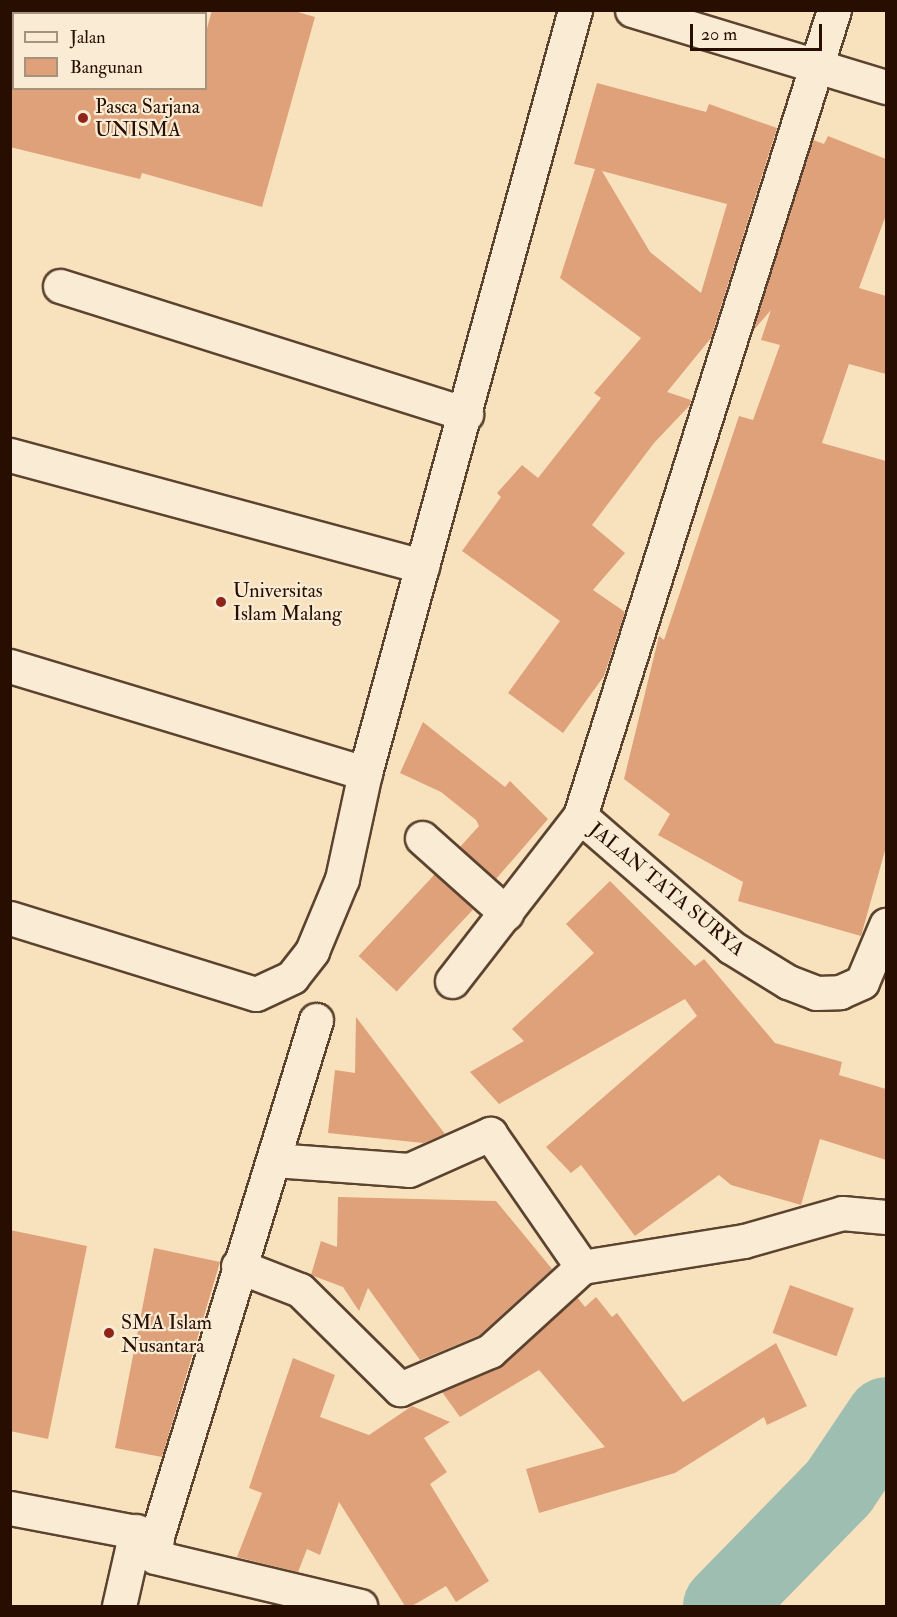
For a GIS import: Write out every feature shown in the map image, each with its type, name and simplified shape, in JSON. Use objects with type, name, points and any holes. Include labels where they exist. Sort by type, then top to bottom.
[{"type":"street","points":[[10,918],[256,994],[292,976],[312,951],[342,879],[365,773],[466,414],[575,10]]},
{"type":"street","points":[[632,10],[886,87]]},
{"type":"street","points":[[452,981],[580,816],[818,67],[834,10]]},
{"type":"street","points":[[60,286],[466,414]]},
{"type":"street","points":[[10,455],[422,566]]},
{"type":"street","points":[[10,666],[365,773]]},
{"type":"street","name":"JALAN TATA SURYA","points":[[580,816],[731,947],[788,982],[806,989],[840,992],[862,982],[886,925]]},
{"type":"street","points":[[422,838],[506,913]]},
{"type":"street","points":[[119,1606],[146,1534],[274,1160],[316,1020]]},
{"type":"street","points":[[274,1160],[409,1170],[490,1134],[582,1267]]},
{"type":"street","points":[[238,1266],[300,1290],[400,1389],[490,1351],[582,1267],[744,1241],[842,1214],[886,1216]]},
{"type":"street","points":[[10,1508],[146,1534]]},
{"type":"street","points":[[146,1534],[155,1557],[360,1606]]},
{"type":"building","points":[[212,10],[291,10],[315,17],[262,207],[142,173],[140,179],[10,147],[10,88],[12,90],[207,90],[207,28]]},
{"type":"building","points":[[597,83],[706,112],[709,104],[777,128],[711,338],[667,392],[691,400],[690,405],[654,443],[592,525],[625,553],[593,590],[625,612],[604,676],[563,733],[508,693],[560,621],[462,551],[501,497],[497,493],[522,465],[538,478],[601,398],[594,393],[641,338],[560,278],[595,169],[574,164]],"holes":[[[602,171],[727,204],[701,293],[650,252]]]},
{"type":"building","points":[[828,136],[886,159],[886,215],[859,288],[886,296],[886,374],[849,364],[822,443],[886,461],[886,847],[861,936],[738,901],[743,882],[658,835],[670,814],[624,779],[659,636],[664,640],[739,416],[753,420],[780,345],[761,340],[771,310],[752,332],[813,140],[824,144]]},
{"type":"building","points":[[423,722],[505,787],[510,781],[548,819],[496,879],[460,847],[479,826],[476,820],[441,792],[400,773]]},
{"type":"building","points":[[435,874],[473,909],[397,991],[359,956]]},
{"type":"building","points":[[610,881],[695,966],[704,959],[775,1043],[842,1062],[839,1075],[886,1089],[886,1160],[820,1139],[801,1205],[731,1185],[719,1175],[635,1236],[581,1165],[571,1173],[546,1147],[697,1016],[685,999],[499,1104],[470,1072],[524,1041],[512,1029],[594,953],[566,924]]},
{"type":"building","points":[[356,1017],[445,1134],[423,1143],[328,1133],[335,1070],[355,1073]]},
{"type":"building","points":[[338,1197],[496,1201],[552,1269],[480,1335],[420,1360],[368,1288],[359,1311],[343,1287],[311,1275],[321,1241],[337,1247]]},
{"type":"building","points":[[10,1230],[87,1246],[48,1439],[10,1431]]},
{"type":"building","points":[[154,1248],[220,1262],[162,1457],[115,1448]]},
{"type":"building","points":[[790,1285],[854,1308],[836,1356],[773,1333]]},
{"type":"building","points":[[577,1297],[585,1307],[596,1297],[612,1317],[617,1313],[683,1402],[776,1343],[807,1406],[767,1425],[764,1417],[675,1473],[539,1513],[526,1469],[605,1447],[539,1370],[460,1417],[442,1392],[502,1365]]},
{"type":"building","points":[[293,1358],[335,1375],[320,1417],[369,1435],[412,1406],[450,1422],[424,1438],[447,1472],[430,1484],[489,1581],[456,1602],[446,1586],[412,1606],[405,1606],[339,1502],[320,1555],[307,1549],[298,1572],[237,1557],[262,1493],[249,1488]]},
{"type":"waterway","points":[[723,1606],[839,1487],[886,1417]]},
{"type":"place","name":"Pasca Sarjana UNISMA","points":[[83,118]]},
{"type":"place","name":"Universitas Islam Malang","points":[[221,602]]},
{"type":"place","name":"SMA Islam Nusantara","points":[[109,1333]]}]
